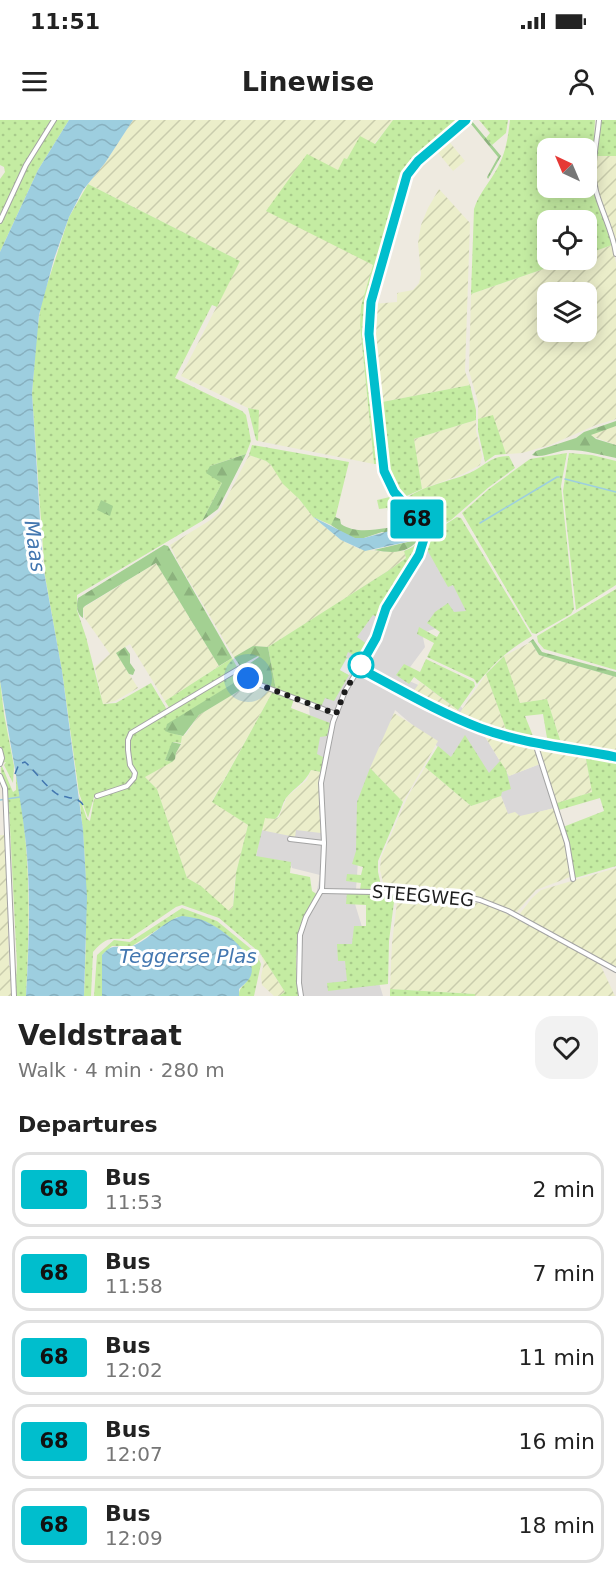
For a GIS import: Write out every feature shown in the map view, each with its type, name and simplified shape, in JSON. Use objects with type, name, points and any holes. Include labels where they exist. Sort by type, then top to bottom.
[{"type":"street","points":[[0,221],[26,165],[54,120]]},
{"type":"street","points":[[301,996],[300,935],[306,917],[322,891],[324,843],[321,783],[328,743],[345,691],[376,638],[386,608],[423,546],[424,535],[420,522],[400,501],[389,485],[382,465],[369,313],[407,175],[418,161],[466,120]]},
{"type":"street","points":[[599,120],[594,174],[596,189],[610,226],[616,254]]},
{"type":"street","points":[[97,796],[126,786],[134,778],[135,773],[130,765],[128,750],[131,733],[240,668],[255,683],[336,714]]},
{"type":"street","points":[[359,668],[432,707],[472,724],[535,743],[616,757]]},
{"type":"street","points":[[535,743],[567,843],[573,879]]},
{"type":"street","points":[[0,750],[0,764]]},
{"type":"street","points":[[0,776],[4,783],[14,996]]},
{"type":"street","points":[[290,838],[324,843]]},
{"type":"street","name":"STEEGWEG","points":[[322,891],[424,893],[459,895],[480,900],[517,916],[616,970]]},
{"type":"shaded area","points":[[425,537],[448,583],[459,589],[475,616],[422,633],[425,647],[402,678],[456,701],[481,730],[509,776],[540,764],[558,807],[520,817],[508,814],[501,796],[465,736],[451,758],[395,710],[361,818],[355,904],[383,996],[303,996],[300,972],[301,944],[305,925],[314,906],[320,875],[292,868],[290,862],[256,857],[264,816],[321,825],[309,708],[329,613]]},
{"type":"shaded area","points":[[347,658],[356,663],[349,675],[340,670]]},
{"type":"green space","points":[[0,120],[69,120],[38,170],[0,252],[0,179],[5,172],[4,167],[0,165]]},
{"type":"green space","points":[[133,120],[393,120],[374,144],[360,137],[347,159],[344,158],[374,265],[363,300],[360,325],[374,464],[258,441],[258,410],[248,408],[181,376],[240,261],[88,184],[105,163]]},
{"type":"green space","points":[[393,120],[463,120],[416,161],[405,174],[367,307],[366,321],[380,463],[374,464],[360,325],[361,306],[373,265],[266,211],[307,154],[338,170],[360,136],[375,144]]},
{"type":"green space","points":[[471,120],[501,156],[488,179],[498,157],[471,124],[462,131],[460,128]]},
{"type":"green space","points":[[479,120],[508,120],[506,133],[492,145],[486,138],[490,133]]},
{"type":"green space","points":[[510,120],[595,120],[594,138],[537,138],[537,198],[597,198],[597,196],[612,245],[597,250],[597,210],[537,210],[537,270],[541,270],[471,294],[474,209],[501,161]]},
{"type":"green space","points":[[598,120],[616,120],[616,156],[597,156]]},
{"type":"green space","points":[[447,139],[465,161],[453,171],[435,149]]},
{"type":"green space","points":[[597,156],[616,156],[616,249],[609,221],[597,192]]},
{"type":"green space","points":[[88,184],[240,261],[217,307],[212,305],[175,378],[242,411],[246,415],[251,441],[246,454],[210,466],[222,483],[202,521],[77,595],[77,610],[103,704],[116,703],[151,683],[167,710],[144,722],[130,734],[126,750],[134,775],[125,786],[94,797],[88,818],[79,793],[62,671],[45,576],[32,394],[42,300],[69,217]]},
{"type":"green space","points":[[439,189],[470,223],[465,371],[470,385],[377,403],[370,321],[373,304],[397,302],[397,293],[413,290],[419,283],[421,274],[418,243],[421,225]]},
{"type":"green space","points":[[612,245],[616,263],[616,419],[550,445],[522,453],[506,454],[493,416],[478,419],[478,402],[469,371],[471,294],[541,270],[597,270],[597,250]]},
{"type":"green space","points":[[470,385],[476,420],[414,439],[422,489],[402,498],[394,488],[385,466],[377,403]]},
{"type":"green space","points":[[248,408],[259,410],[258,441],[256,440]]},
{"type":"green space","points":[[493,415],[506,454],[495,455],[485,462],[478,431],[478,419]]},
{"type":"green space","points":[[476,420],[476,431],[482,456],[480,465],[463,474],[422,489],[414,439]]},
{"type":"green space","points":[[616,421],[616,426],[591,435],[596,439],[616,445],[616,458],[569,450],[541,456],[532,455],[536,451],[576,438],[584,432]]},
{"type":"green space","points":[[616,426],[616,445],[591,436],[594,432]]},
{"type":"green space","points":[[252,445],[349,462],[335,519],[331,525],[313,517],[283,484],[271,465],[249,455]]},
{"type":"green space","points":[[567,453],[561,486],[574,609],[571,614],[536,634],[532,633],[462,513],[489,489],[530,459]]},
{"type":"green space","points":[[569,453],[592,455],[616,461],[616,585],[576,610],[563,491]]},
{"type":"green space","points":[[246,454],[218,509],[202,521],[222,483],[206,473],[210,466]]},
{"type":"green space","points":[[249,455],[271,465],[314,518],[341,540],[359,549],[404,551],[406,558],[268,647],[253,646],[234,657],[170,545],[212,519],[220,511]]},
{"type":"green space","points":[[502,456],[509,456],[515,468],[451,520],[427,533],[422,522],[431,507],[428,506],[417,515],[404,502],[408,497],[423,489],[467,474]]},
{"type":"green space","points":[[394,496],[414,517],[408,525],[392,526],[387,508],[379,509],[377,500]]},
{"type":"green space","points":[[101,500],[113,506],[110,516],[97,510]]},
{"type":"green space","points":[[335,517],[348,528],[374,530],[408,525],[414,517],[422,535],[413,546],[402,551],[374,550],[416,540],[382,532],[364,538],[349,537],[331,525]]},
{"type":"green space","points":[[457,517],[461,518],[532,636],[502,657],[477,684],[474,679],[427,657],[434,643],[417,634],[419,627],[437,637],[440,632],[427,623],[435,612],[448,603],[454,612],[466,611],[453,585],[448,587],[425,546],[427,536]]},
{"type":"green space","points":[[419,540],[422,540],[416,555],[404,576],[400,578],[377,617],[373,615],[357,637],[367,644],[359,658],[348,652],[346,657],[356,663],[346,659],[340,670],[349,675],[334,701],[325,698],[321,707],[276,690],[268,647],[391,569],[406,558],[404,551],[413,547]]},
{"type":"green space","points":[[164,545],[168,546],[232,658],[219,666],[156,563],[85,606],[83,618],[78,612],[78,598]]},
{"type":"green space","points":[[156,563],[219,666],[165,701],[130,644],[116,653],[138,688],[115,701],[103,704],[95,667],[110,654],[84,617],[83,608]]},
{"type":"green space","points":[[616,589],[616,670],[544,649],[538,642],[537,636]]},
{"type":"green space","points":[[533,639],[542,652],[616,672],[616,677],[539,655],[531,642],[528,643]]},
{"type":"green space","points":[[531,642],[539,655],[616,677],[616,754],[562,746],[547,699],[520,703],[504,656]]},
{"type":"green space","points":[[253,646],[268,647],[276,690],[251,678],[242,669],[258,656],[240,666],[234,657]]},
{"type":"green space","points":[[125,647],[135,670],[133,675],[129,674],[116,653]]},
{"type":"green space","points":[[504,656],[520,703],[547,699],[562,746],[548,744],[543,714],[525,716],[535,741],[508,735],[486,674]]},
{"type":"green space","points":[[232,658],[236,669],[170,709],[165,701]]},
{"type":"green space","points":[[426,659],[474,682],[475,686],[458,710],[414,677],[409,684],[396,675],[404,664],[420,672]]},
{"type":"green space","points":[[238,671],[245,676],[167,725],[166,731],[182,736],[181,743],[173,742],[165,760],[172,762],[145,777],[157,789],[187,878],[201,886],[229,911],[233,907],[236,873],[248,825],[212,802],[273,691],[294,699],[291,708],[330,723],[327,736],[320,737],[317,754],[323,757],[321,772],[311,770],[286,798],[277,817],[275,819],[265,818],[256,856],[291,862],[290,873],[310,877],[312,891],[318,895],[306,913],[299,934],[296,976],[299,996],[279,996],[285,992],[260,953],[219,918],[182,905],[129,939],[109,940],[102,943],[93,952],[91,996],[84,996],[86,896],[79,796],[87,819],[90,821],[94,799],[125,788],[135,777],[130,756],[132,734]]},
{"type":"green space","points":[[486,674],[508,735],[457,717]]},
{"type":"green space","points":[[245,676],[252,683],[199,715],[183,736],[165,731],[167,724]]},
{"type":"green space","points":[[0,680],[14,766],[13,783],[4,765],[6,762],[2,763]]},
{"type":"green space","points":[[420,682],[458,710],[454,716],[411,695]]},
{"type":"green space","points":[[252,683],[273,691],[212,801],[248,825],[236,873],[233,907],[228,912],[201,886],[187,878],[157,789],[145,777],[175,759],[182,736],[186,734],[199,715]]},
{"type":"green space","points":[[394,713],[438,741],[403,802],[370,768]]},
{"type":"green space","points":[[481,730],[533,745],[540,764],[509,776]]},
{"type":"green space","points":[[465,735],[489,773],[500,761],[506,770],[511,789],[502,792],[501,796],[471,806],[425,767],[438,746],[451,757]]},
{"type":"green space","points":[[172,742],[181,744],[172,762],[165,760]]},
{"type":"green space","points":[[538,747],[585,754],[592,792],[557,803]]},
{"type":"green space","points":[[585,754],[616,758],[616,866],[575,878],[563,827],[604,811],[600,798],[559,810],[557,803],[592,792]]},
{"type":"green space","points":[[1,764],[13,792],[16,790],[16,774],[24,829],[29,912],[26,996],[15,996],[17,965],[9,808]]},
{"type":"green space","points":[[425,767],[471,806],[501,796],[508,814],[515,812],[520,816],[555,808],[568,854],[570,877],[536,890],[516,913],[489,902],[426,892],[385,890],[380,870],[381,858],[408,796]]},
{"type":"green space","points":[[370,768],[403,802],[378,861],[382,890],[360,890],[361,883],[346,881],[347,874],[361,875],[363,867],[352,864],[356,851],[357,802]]},
{"type":"green space","points":[[311,770],[321,772],[319,807],[321,833],[296,830],[295,837],[261,830],[265,817],[275,819],[279,817],[287,797],[307,780]]},
{"type":"green space","points":[[0,835],[6,835],[9,966],[12,966],[12,996],[0,996]]},
{"type":"green space","points":[[616,868],[616,969],[519,915],[541,890]]},
{"type":"green space","points":[[347,892],[395,894],[389,941],[388,984],[328,991],[327,983],[347,981],[345,961],[338,961],[337,944],[352,944],[354,926],[366,926],[366,905],[346,904]]},
{"type":"green space","points":[[398,894],[453,897],[494,907],[599,962],[615,996],[475,996],[475,994],[390,989],[392,943]]},
{"type":"green space","points":[[182,908],[217,921],[256,953],[261,964],[254,996],[239,996],[240,990],[249,977],[251,961],[232,940],[212,925],[177,917],[132,946],[112,946],[102,955],[102,996],[94,996],[97,955],[114,940],[130,942]]},
{"type":"green space","points":[[260,953],[285,992],[279,996],[274,996],[262,985],[261,976],[264,963]]},
{"type":"green space","points":[[390,989],[475,994],[475,996],[390,996]]},
{"type":"water","name":"Maas","points":[[69,120],[133,120],[105,163],[83,190],[69,217],[54,259],[39,315],[32,393],[43,566],[62,671],[83,830],[87,897],[84,996],[26,996],[29,882],[26,844],[0,680],[0,252],[38,170]]},
{"type":"water","points":[[313,517],[355,538],[364,538],[389,531],[417,535],[416,540],[365,551],[341,540]]},
{"type":"water","name":"Teggerse Plas","points":[[182,916],[205,921],[228,936],[244,951],[252,967],[251,975],[239,989],[239,996],[102,996],[102,955],[106,951],[113,947],[132,946],[175,918]]},
{"type":"waterway","points":[[480,523],[559,477]]},
{"type":"waterway","points":[[565,479],[616,492]]},
{"type":"waterway","points":[[0,800],[20,797]]},
{"type":"ferry route","points":[[15,774],[19,764],[25,762],[57,794],[78,800],[83,805]]},
{"type":"bus line","name":"68","points":[[466,120],[418,161],[407,175],[371,302],[369,334],[384,471],[389,485],[419,521],[424,539],[419,555],[386,608],[374,644],[359,668],[432,707],[481,728],[535,743],[616,757]]},
{"type":"route","points":[[248,678],[255,683],[336,714],[345,691],[361,665]]}]
